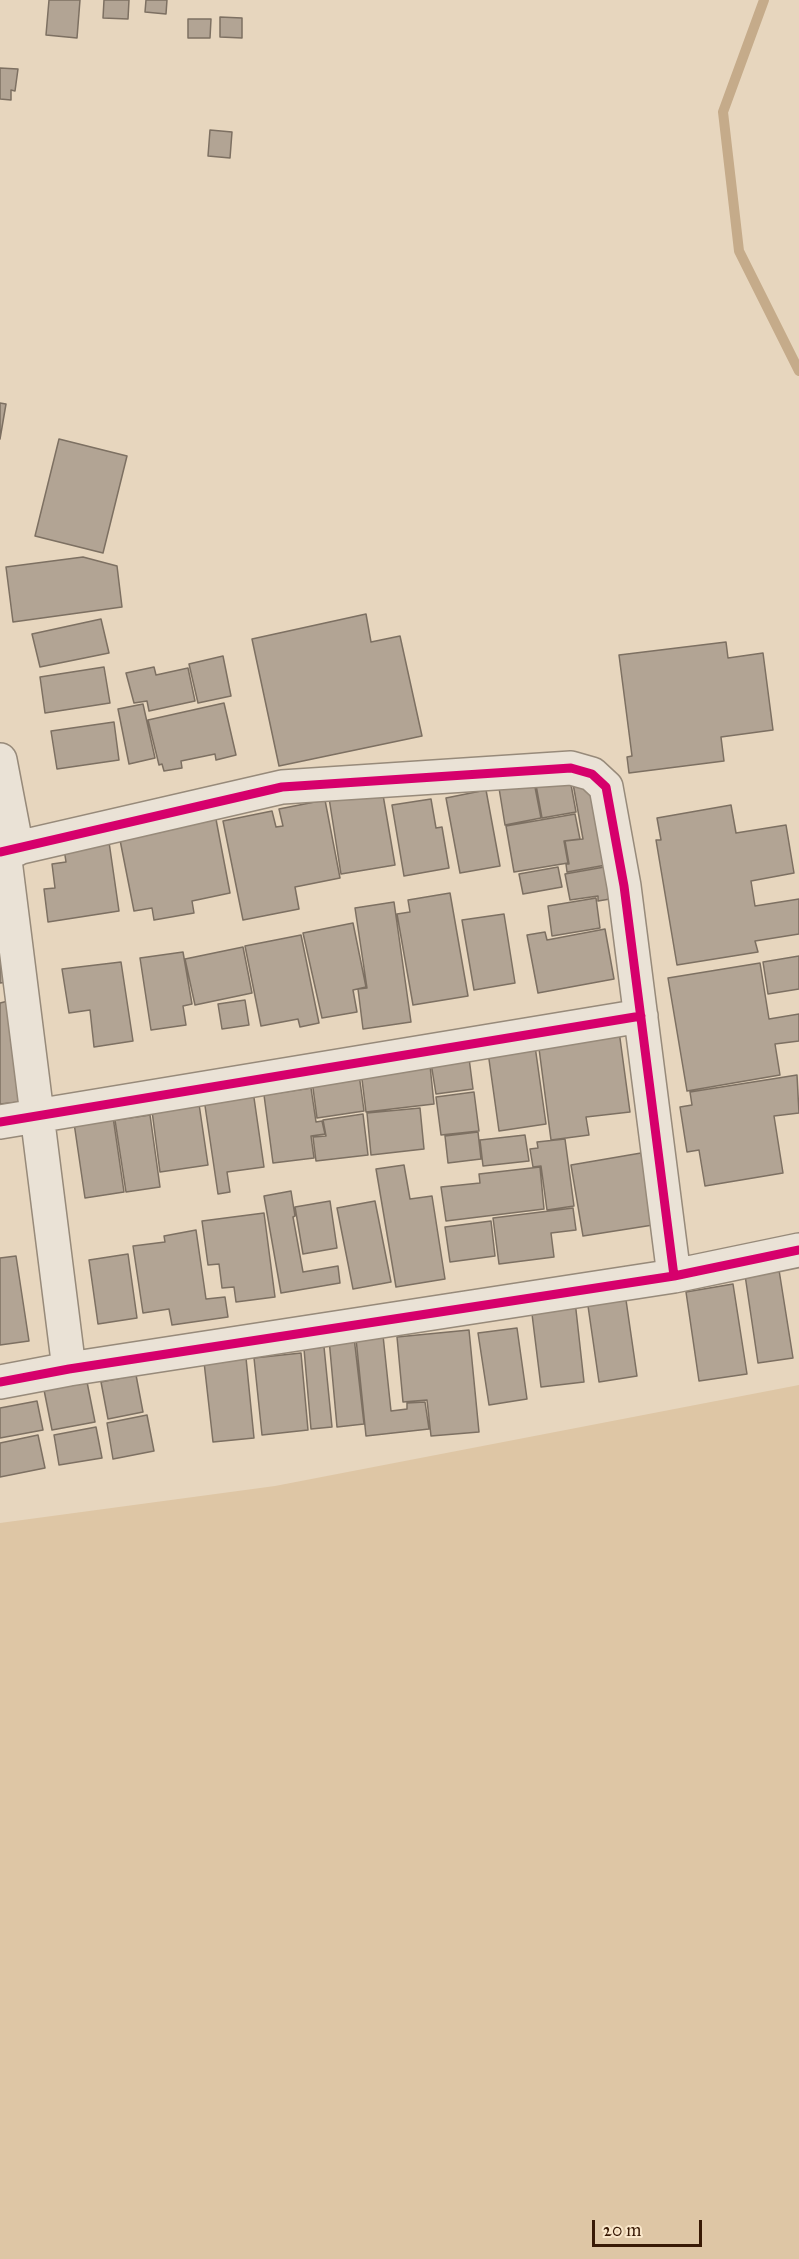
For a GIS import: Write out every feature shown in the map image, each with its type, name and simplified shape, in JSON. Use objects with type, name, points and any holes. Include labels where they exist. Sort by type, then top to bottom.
[{"type":"street","points":[[0,759],[7,851],[69,1369]]},
{"type":"street","points":[[7,851],[282,787],[571,768],[592,774],[606,787],[624,886],[674,1276]]},
{"type":"street","points":[[0,1122],[641,1016]]},
{"type":"street","points":[[0,1382],[69,1369],[674,1276],[799,1250]]},
{"type":"shaded area","points":[[799,1385],[799,2259],[0,2259],[0,1523],[275,1486]]},
{"type":"building","points":[[49,0],[80,0],[77,38],[46,35]]},
{"type":"building","points":[[104,0],[129,0],[128,19],[103,18]]},
{"type":"building","points":[[146,0],[167,0],[166,14],[145,12]]},
{"type":"building","points":[[220,17],[242,18],[242,38],[220,37]]},
{"type":"building","points":[[188,19],[211,19],[210,38],[188,38]]},
{"type":"building","points":[[0,68],[18,69],[15,91],[11,90],[11,100],[0,99]]},
{"type":"building","points":[[210,130],[232,132],[230,158],[208,156]]},
{"type":"building","points":[[0,403],[6,404],[0,439]]},
{"type":"building","points":[[59,439],[127,456],[103,553],[35,536]]},
{"type":"building","points":[[83,557],[117,566],[122,607],[13,622],[6,567]]},
{"type":"building","points":[[366,614],[371,642],[400,636],[422,736],[279,766],[252,639]]},
{"type":"building","points":[[101,619],[109,653],[40,667],[32,634]]},
{"type":"building","points":[[726,642],[728,658],[763,653],[773,730],[721,737],[724,761],[629,773],[627,757],[632,756],[619,655]]},
{"type":"building","points":[[223,656],[231,696],[198,703],[189,664]]},
{"type":"building","points":[[104,667],[110,703],[45,713],[40,677]]},
{"type":"building","points":[[154,667],[156,675],[188,668],[195,701],[149,711],[147,701],[134,703],[126,673]]},
{"type":"building","points":[[224,703],[236,755],[216,760],[215,754],[181,761],[182,768],[164,771],[162,764],[159,765],[148,720]]},
{"type":"building","points":[[143,704],[155,758],[129,764],[118,709]]},
{"type":"building","points":[[114,722],[119,760],[57,769],[51,731]]},
{"type":"building","points":[[590,776],[606,865],[567,872],[566,864],[569,864],[565,841],[583,839],[572,778]]},
{"type":"building","points":[[570,779],[576,812],[542,818],[536,785]]},
{"type":"building","points":[[534,782],[541,818],[505,825],[499,788]]},
{"type":"building","points":[[382,789],[395,865],[341,874],[329,798]]},
{"type":"building","points":[[486,790],[500,866],[460,873],[446,798]]},
{"type":"building","points":[[431,799],[436,828],[442,827],[449,868],[404,876],[392,805]]},
{"type":"building","points":[[325,800],[340,878],[295,887],[299,909],[243,920],[223,821],[272,811],[276,827],[283,826],[279,809]]},
{"type":"building","points":[[731,805],[736,833],[786,825],[794,873],[751,881],[755,906],[799,899],[799,934],[755,941],[758,952],[677,965],[656,840],[661,840],[657,818]]},
{"type":"building","points":[[215,814],[230,893],[192,901],[194,913],[154,920],[152,908],[134,911],[120,840]]},
{"type":"building","points":[[575,814],[580,839],[564,841],[568,863],[514,872],[506,826]]},
{"type":"building","points":[[109,842],[119,911],[48,922],[44,889],[55,888],[52,864],[66,862],[64,849]]},
{"type":"building","points":[[610,866],[616,898],[598,901],[598,896],[570,900],[565,874]]},
{"type":"building","points":[[558,867],[562,887],[523,894],[519,874]]},
{"type":"building","points":[[450,893],[468,996],[413,1005],[397,914],[410,912],[408,900]]},
{"type":"building","points":[[596,898],[600,928],[552,936],[548,906]]},
{"type":"building","points":[[394,902],[411,1022],[363,1029],[358,989],[367,988],[355,908]]},
{"type":"building","points":[[504,914],[515,983],[474,990],[462,920]]},
{"type":"building","points":[[353,923],[366,987],[353,990],[357,1012],[322,1018],[303,933]]},
{"type":"building","points":[[0,929],[8,982],[0,983]]},
{"type":"building","points":[[605,929],[614,979],[538,993],[527,935],[545,932],[547,940]]},
{"type":"building","points":[[301,935],[319,1023],[300,1027],[298,1019],[261,1026],[245,946]]},
{"type":"building","points":[[243,947],[252,993],[195,1005],[185,959]]},
{"type":"building","points":[[183,952],[192,1004],[183,1006],[186,1025],[151,1030],[140,958]]},
{"type":"building","points":[[799,956],[799,989],[768,994],[763,962]]},
{"type":"building","points":[[121,962],[133,1041],[94,1047],[90,1010],[69,1013],[62,969]]},
{"type":"building","points":[[760,963],[769,1019],[799,1014],[799,1041],[775,1044],[780,1075],[687,1091],[668,978]]},
{"type":"building","points":[[245,1000],[249,1025],[222,1029],[218,1004]]},
{"type":"building","points":[[8,1001],[20,1102],[0,1104],[0,1003]]},
{"type":"building","points":[[619,1031],[630,1112],[586,1117],[589,1135],[551,1140],[538,1041]]},
{"type":"building","points":[[534,1039],[546,1124],[499,1131],[487,1045]]},
{"type":"building","points":[[429,1056],[434,1104],[366,1112],[360,1063]]},
{"type":"building","points":[[469,1058],[473,1089],[436,1094],[431,1063]]},
{"type":"building","points":[[358,1067],[364,1111],[317,1118],[311,1073]]},
{"type":"building","points":[[797,1075],[799,1113],[774,1116],[783,1173],[705,1186],[699,1150],[687,1152],[680,1107],[692,1105],[690,1092]]},
{"type":"building","points":[[311,1088],[316,1122],[322,1121],[325,1134],[311,1136],[314,1158],[273,1163],[264,1095]]},
{"type":"building","points":[[253,1091],[264,1167],[227,1172],[230,1192],[218,1194],[204,1099]]},
{"type":"building","points":[[474,1092],[479,1131],[441,1135],[436,1097]]},
{"type":"building","points":[[199,1104],[208,1165],[160,1172],[152,1111]]},
{"type":"building","points":[[420,1108],[424,1149],[371,1155],[367,1113]]},
{"type":"building","points":[[363,1114],[368,1155],[316,1161],[313,1137],[326,1136],[323,1120]]},
{"type":"building","points":[[150,1115],[160,1187],[126,1192],[115,1120]]},
{"type":"building","points":[[113,1117],[124,1192],[85,1198],[74,1123]]},
{"type":"building","points":[[478,1132],[481,1159],[448,1163],[445,1136]]},
{"type":"building","points":[[525,1135],[529,1161],[483,1166],[480,1140]]},
{"type":"building","points":[[565,1139],[574,1206],[547,1210],[541,1166],[533,1167],[530,1149],[538,1148],[537,1142]]},
{"type":"building","points":[[641,1153],[653,1225],[583,1236],[571,1165]]},
{"type":"building","points":[[404,1165],[410,1199],[432,1196],[445,1279],[396,1287],[376,1169]]},
{"type":"building","points":[[540,1167],[544,1209],[446,1221],[441,1187],[480,1183],[479,1174]]},
{"type":"building","points":[[291,1191],[295,1216],[293,1217],[303,1272],[338,1266],[340,1283],[281,1293],[264,1196]]},
{"type":"building","points":[[330,1201],[337,1248],[303,1254],[295,1207]]},
{"type":"building","points":[[375,1201],[391,1282],[353,1289],[337,1208]]},
{"type":"building","points":[[573,1208],[576,1230],[551,1233],[554,1257],[499,1264],[493,1218]]},
{"type":"building","points":[[264,1213],[275,1297],[236,1302],[234,1287],[222,1288],[219,1264],[208,1265],[202,1221]]},
{"type":"building","points":[[491,1221],[495,1256],[450,1262],[445,1227]]},
{"type":"building","points":[[196,1230],[206,1299],[225,1297],[228,1317],[172,1325],[169,1309],[143,1313],[133,1246],[165,1242],[164,1236]]},
{"type":"building","points":[[128,1254],[137,1318],[98,1324],[89,1260]]},
{"type":"building","points":[[16,1256],[29,1341],[0,1345],[0,1258]]},
{"type":"building","points":[[779,1270],[793,1358],[758,1363],[745,1275]]},
{"type":"building","points":[[733,1284],[747,1374],[699,1381],[686,1292]]},
{"type":"building","points":[[626,1300],[637,1376],[599,1382],[588,1306]]},
{"type":"building","points":[[575,1301],[584,1382],[541,1387],[531,1306]]},
{"type":"building","points":[[382,1326],[391,1411],[407,1409],[407,1403],[425,1402],[429,1429],[366,1436],[355,1329]]},
{"type":"building","points":[[517,1328],[527,1399],[489,1405],[478,1333]]},
{"type":"building","points":[[469,1330],[479,1432],[431,1436],[427,1400],[403,1402],[397,1337]]},
{"type":"building","points":[[354,1337],[364,1424],[337,1427],[329,1339]]},
{"type":"building","points":[[324,1347],[332,1427],[311,1429],[304,1349]]},
{"type":"building","points":[[301,1353],[308,1430],[262,1435],[254,1358]]},
{"type":"building","points":[[246,1358],[254,1438],[213,1442],[204,1362]]},
{"type":"building","points":[[136,1375],[143,1412],[108,1419],[101,1382]]},
{"type":"building","points":[[87,1382],[95,1422],[52,1430],[44,1390]]},
{"type":"building","points":[[37,1401],[43,1430],[0,1438],[0,1408]]},
{"type":"building","points":[[147,1415],[154,1451],[113,1459],[107,1423]]},
{"type":"building","points":[[96,1427],[102,1458],[59,1465],[54,1435]]},
{"type":"building","points":[[38,1435],[45,1468],[0,1477],[0,1443]]},
{"type":"waterway","points":[[764,0],[723,112],[739,251],[799,371]]},
{"type":"cycle path","points":[[0,852],[282,787],[571,768],[592,774],[606,787],[624,886],[674,1276]]},
{"type":"cycle path","points":[[0,1122],[641,1016]]},
{"type":"cycle path","points":[[0,1382],[69,1369],[674,1276],[799,1250]]}]
